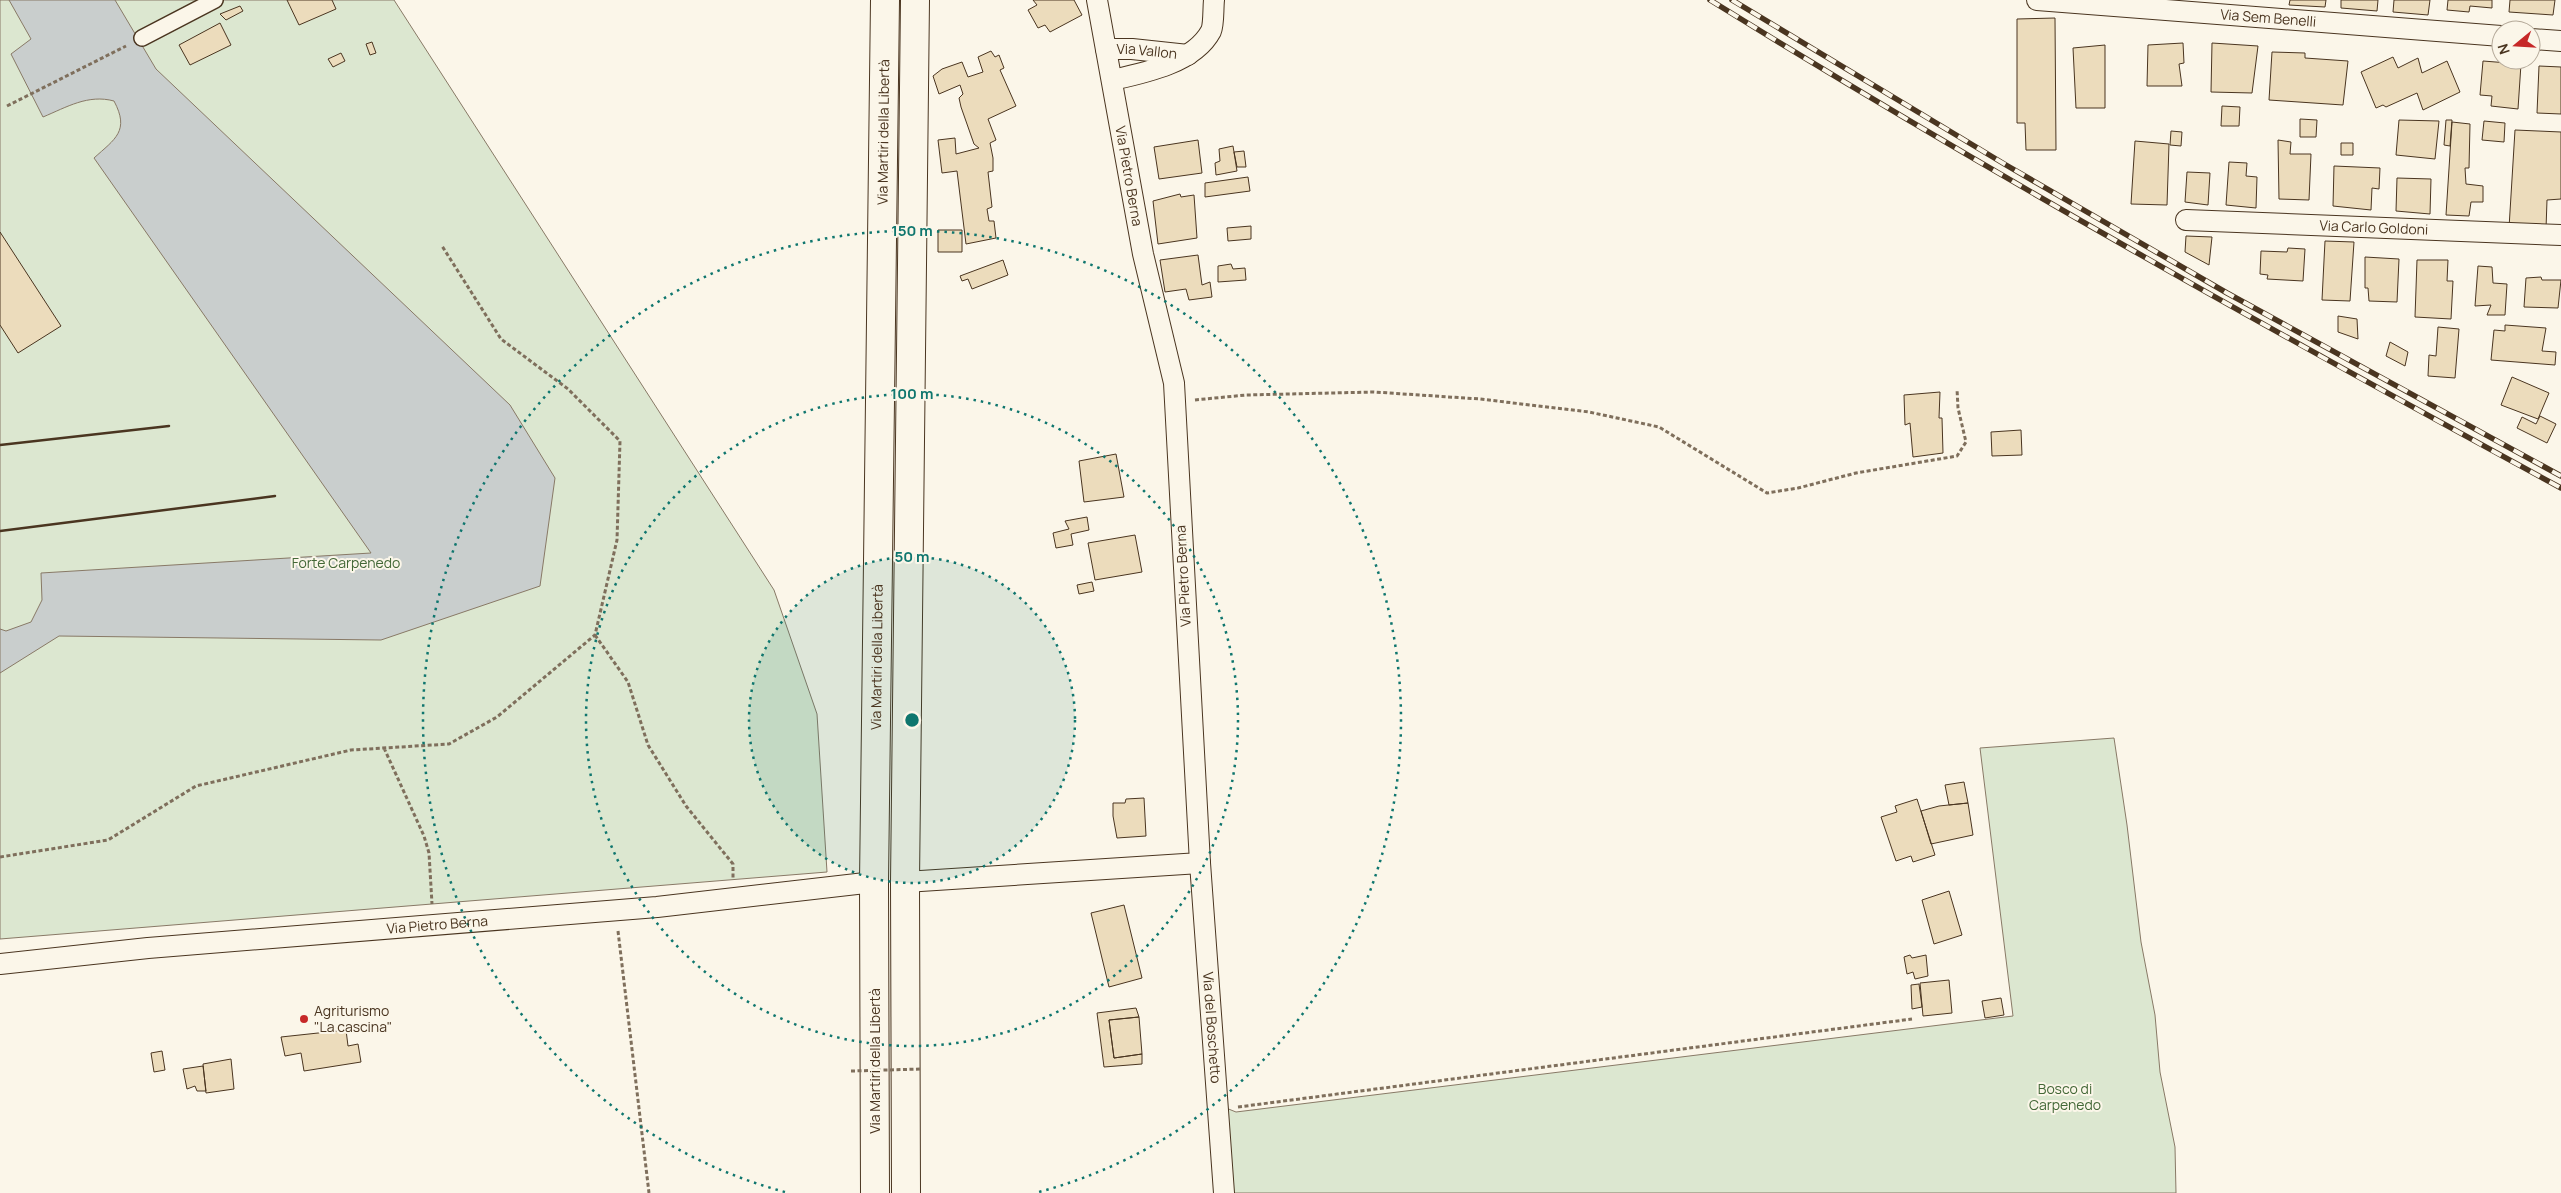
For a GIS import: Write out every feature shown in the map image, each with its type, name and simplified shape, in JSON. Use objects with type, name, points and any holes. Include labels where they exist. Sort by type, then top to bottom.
[{"type":"main road","name":"Via Martiri della Libertà","points":[[875,1193],[874,882],[885,0]]},
{"type":"main road","points":[[906,1193],[905,882],[915,0]]},
{"type":"street","points":[[142,38],[216,0]]},
{"type":"street","name":"Via Pietro Berna","points":[[1097,0],[1143,254],[1174,384],[1200,863]]},
{"type":"street","name":"Via Vallon","points":[[1112,80],[1159,68],[1188,55],[1211,30],[1214,0]]},
{"type":"street","name":"Via Sem Benelli","points":[[2037,0],[2491,35]]},
{"type":"street","points":[[2541,40],[2561,41]]},
{"type":"street","name":"Via Vallon","points":[[1106,49],[1132,49],[1188,55]]},
{"type":"street","name":"Via Carlo Goldoni","points":[[2186,220],[2561,235]]},
{"type":"street","points":[[905,882],[1200,863]]},
{"type":"street","name":"Via del Boschetto","points":[[1200,863],[1224,1193]]},
{"type":"street","name":"Via Pietro Berna","points":[[0,964],[148,948],[615,910],[874,882]]},
{"type":"path","points":[[7,106],[142,38]]},
{"type":"path","points":[[0,857],[108,840],[196,786],[351,750],[449,744],[497,717],[595,635],[617,540],[620,441],[568,389],[500,339],[442,246]]},
{"type":"path","points":[[1175,402],[1246,395],[1374,392],[1480,399],[1590,412],[1658,427],[1767,492],[1798,488],[1856,473],[1957,456],[1966,442],[1958,408],[1957,389]]},
{"type":"path","points":[[595,635],[628,682],[648,745],[686,806],[733,864],[733,898]]},
{"type":"path","points":[[384,748],[427,844],[433,925]]},
{"type":"path","points":[[615,910],[649,1193]]},
{"type":"path","points":[[1218,1101],[1245,1108],[1912,1019]]},
{"type":"path","points":[[851,1071],[921,1069]]},
{"type":"green space","name":"Forte Carpenedo","points":[[0,0],[394,0],[774,590],[817,714],[827,872],[0,939]]},
{"type":"green space","name":"Bosco di Carpenedo","points":[[2114,738],[2141,942],[2155,1015],[2160,1072],[2175,1147],[2176,1193],[1231,1193],[1226,1108],[1236,1112],[2013,1016],[1980,748]]},
{"type":"shaded area","points":[[9,0],[115,0],[156,69],[510,405],[555,478],[540,586],[381,640],[59,636],[0,673],[0,629],[6,631],[31,622],[42,600],[41,573],[371,553],[94,158],[118,134],[121,120],[114,101],[104,99],[86,100],[43,117],[11,54],[31,39]]},
{"type":"building","points":[[287,0],[332,0],[336,9],[299,25]]},
{"type":"building","points":[[1033,0],[1074,0],[1082,15],[1050,32],[1045,25],[1038,28],[1028,10],[1037,5]]},
{"type":"building","points":[[2290,0],[2326,0],[2325,7],[2289,5]]},
{"type":"building","points":[[2341,0],[2378,0],[2377,11],[2341,8]]},
{"type":"building","points":[[2394,0],[2430,0],[2428,15],[2393,12]]},
{"type":"building","points":[[2448,0],[2492,0],[2492,8],[2470,6],[2469,12],[2447,10]]},
{"type":"building","points":[[2510,0],[2555,0],[2553,15],[2509,12]]},
{"type":"building","points":[[240,6],[243,11],[226,20],[220,14]]},
{"type":"building","points":[[2055,18],[2056,150],[2026,150],[2025,123],[2017,123],[2017,19]]},
{"type":"building","points":[[220,23],[231,45],[190,65],[179,45]]},
{"type":"building","points":[[372,42],[376,53],[370,55],[366,44]]},
{"type":"building","points":[[2183,43],[2184,63],[2179,64],[2182,86],[2147,86],[2148,45]]},
{"type":"building","points":[[2212,43],[2258,46],[2252,93],[2211,92]]},
{"type":"building","points":[[2105,45],[2105,108],[2076,108],[2073,48]]},
{"type":"building","points":[[991,51],[995,57],[999,55],[1004,68],[1000,70],[1016,106],[988,119],[996,140],[990,143],[993,171],[988,172],[992,207],[987,209],[989,221],[994,221],[996,238],[966,244],[957,171],[942,173],[938,140],[955,138],[956,154],[979,148],[974,144],[961,107],[959,98],[963,94],[960,85],[939,94],[933,76],[942,69],[962,62],[968,77],[983,72],[978,57]]},
{"type":"building","points":[[2272,52],[2305,53],[2305,58],[2348,61],[2343,105],[2269,100]]},
{"type":"building","points":[[341,53],[345,61],[333,67],[328,59]]},
{"type":"building","points":[[2393,57],[2398,68],[2418,58],[2422,73],[2447,61],[2460,92],[2423,110],[2417,93],[2386,107],[2383,105],[2376,108],[2361,72]]},
{"type":"building","points":[[2483,61],[2491,62],[2491,70],[2521,70],[2518,109],[2491,106],[2492,96],[2480,95]]},
{"type":"building","points":[[2541,66],[2561,67],[2561,114],[2537,113],[2539,70],[2541,70]]},
{"type":"building","points":[[2222,106],[2240,107],[2239,126],[2221,126]]},
{"type":"building","points":[[2300,119],[2317,120],[2316,137],[2300,137]]},
{"type":"building","points":[[2399,120],[2439,121],[2435,159],[2396,155]]},
{"type":"building","points":[[2446,120],[2452,120],[2450,146],[2444,145]]},
{"type":"building","points":[[2484,121],[2505,123],[2504,142],[2482,140]]},
{"type":"building","points":[[2452,122],[2470,124],[2469,168],[2465,168],[2466,184],[2483,186],[2483,202],[2471,202],[2469,216],[2446,215]]},
{"type":"building","points":[[2515,130],[2561,132],[2561,199],[2547,200],[2546,229],[2509,228]]},
{"type":"building","points":[[2171,131],[2182,132],[2181,146],[2170,145]]},
{"type":"building","points":[[1198,140],[1202,173],[1159,179],[1154,147]]},
{"type":"building","points":[[2278,140],[2291,142],[2290,154],[2311,154],[2309,200],[2279,199]]},
{"type":"building","points":[[2135,141],[2169,144],[2167,205],[2131,204]]},
{"type":"building","points":[[2341,143],[2353,143],[2353,155],[2341,155]]},
{"type":"building","points":[[1233,146],[1237,171],[1216,175],[1215,163],[1220,161],[1219,149]]},
{"type":"building","points":[[1244,151],[1246,167],[1237,167],[1234,152]]},
{"type":"building","points":[[2229,162],[2247,163],[2246,176],[2257,177],[2256,208],[2226,205]]},
{"type":"building","points":[[2334,166],[2380,168],[2379,189],[2372,188],[2371,210],[2333,206]]},
{"type":"building","points":[[2187,172],[2210,173],[2208,205],[2185,202]]},
{"type":"building","points":[[1248,177],[1250,191],[1205,197],[1205,183]]},
{"type":"building","points":[[2397,178],[2431,179],[2430,214],[2396,211]]},
{"type":"building","points":[[1180,194],[1181,197],[1194,195],[1197,238],[1158,244],[1153,201]]},
{"type":"building","points":[[1251,226],[1251,239],[1228,241],[1227,228]]},
{"type":"building","points":[[938,230],[962,230],[962,252],[938,252]]},
{"type":"building","points":[[0,232],[61,326],[18,353],[0,325]]},
{"type":"building","points":[[2186,236],[2212,237],[2209,265],[2185,252]]},
{"type":"building","points":[[2325,241],[2354,242],[2350,301],[2322,300]]},
{"type":"building","points":[[2288,248],[2305,249],[2303,281],[2267,279],[2268,275],[2260,274],[2261,251],[2287,252]]},
{"type":"building","points":[[1198,255],[1202,285],[1210,282],[1212,297],[1189,300],[1186,289],[1165,292],[1160,260]]},
{"type":"building","points":[[2365,257],[2399,259],[2397,302],[2369,301],[2368,288],[2365,288]]},
{"type":"building","points":[[1003,260],[1008,275],[972,289],[968,279],[962,281],[960,276]]},
{"type":"building","points":[[2417,260],[2448,260],[2447,281],[2453,281],[2451,319],[2415,317]]},
{"type":"building","points":[[1231,264],[1233,269],[1245,268],[1246,280],[1218,282],[1218,266]]},
{"type":"building","points":[[2478,266],[2492,267],[2493,283],[2507,284],[2505,315],[2487,315],[2491,305],[2475,306]]},
{"type":"building","points":[[2541,277],[2542,280],[2561,280],[2558,308],[2524,307],[2526,278]]},
{"type":"building","points":[[2338,316],[2357,319],[2358,339],[2338,332]]},
{"type":"building","points":[[2505,325],[2546,328],[2542,351],[2556,352],[2555,365],[2491,360],[2494,330],[2505,331]]},
{"type":"building","points":[[2438,327],[2459,329],[2455,378],[2428,376],[2429,355],[2436,356]]},
{"type":"building","points":[[2390,342],[2408,352],[2405,366],[2386,356]]},
{"type":"building","points":[[2512,377],[2549,393],[2538,419],[2501,405]]},
{"type":"building","points":[[1940,392],[1939,418],[1942,418],[1943,453],[1913,457],[1910,423],[1905,425],[1904,395]]},
{"type":"building","points":[[2540,416],[2556,424],[2547,443],[2517,428],[2522,417],[2536,424]]},
{"type":"building","points":[[2021,430],[2022,455],[1992,456],[1991,432]]},
{"type":"building","points":[[1116,454],[1124,497],[1084,502],[1079,461]]},
{"type":"building","points":[[1087,517],[1089,530],[1071,534],[1073,545],[1056,548],[1053,533],[1069,529],[1065,521]]},
{"type":"building","points":[[1135,535],[1142,572],[1095,580],[1088,543]]},
{"type":"building","points":[[1092,582],[1094,591],[1079,594],[1077,585]]},
{"type":"building","points":[[1964,782],[1968,803],[1949,805],[1945,785]]},
{"type":"building","points":[[1144,798],[1146,836],[1117,838],[1113,803],[1125,803],[1126,799]]},
{"type":"building","points":[[1917,799],[1935,855],[1913,862],[1911,856],[1896,861],[1881,817],[1897,812],[1895,806]]},
{"type":"building","points":[[1968,803],[1973,835],[1931,844],[1921,811],[1939,806]]},
{"type":"building","points":[[1949,891],[1962,935],[1934,944],[1922,900]]},
{"type":"building","points":[[1124,905],[1142,978],[1109,987],[1091,913]]},
{"type":"building","points":[[1910,955],[1912,958],[1926,955],[1928,976],[1915,979],[1913,972],[1907,974],[1904,957]]},
{"type":"building","points":[[1949,980],[1952,1013],[1923,1016],[1920,983]]},
{"type":"building","points":[[1919,984],[1922,1007],[1912,1009],[1911,985]]},
{"type":"building","points":[[2001,998],[2004,1015],[1985,1018],[1982,1001]]},
{"type":"building","points":[[1136,1008],[1139,1017],[1109,1020],[1114,1058],[1142,1054],[1142,1064],[1104,1067],[1097,1013]]},
{"type":"building","points":[[1139,1017],[1142,1054],[1114,1058],[1109,1020]]},
{"type":"building","points":[[346,1030],[348,1046],[358,1044],[361,1062],[304,1071],[301,1053],[285,1056],[281,1037]]},
{"type":"building","points":[[162,1051],[165,1070],[154,1072],[151,1053]]},
{"type":"building","points":[[231,1059],[234,1089],[206,1093],[203,1064]]},
{"type":"building","points":[[203,1066],[206,1091],[197,1091],[195,1086],[187,1089],[183,1069]]},
{"type":"railway","points":[[1710,0],[1920,127],[2132,250],[2561,488]]},
{"type":"railway","points":[[1732,0],[2006,165],[2227,293],[2561,476]]},
{"type":"wall","points":[[0,445],[169,426]]},
{"type":"wall","points":[[0,531],[275,496]]},
{"type":"place","name":"Agriturismo \"La cascina\"","points":[[304,1019]]}]
